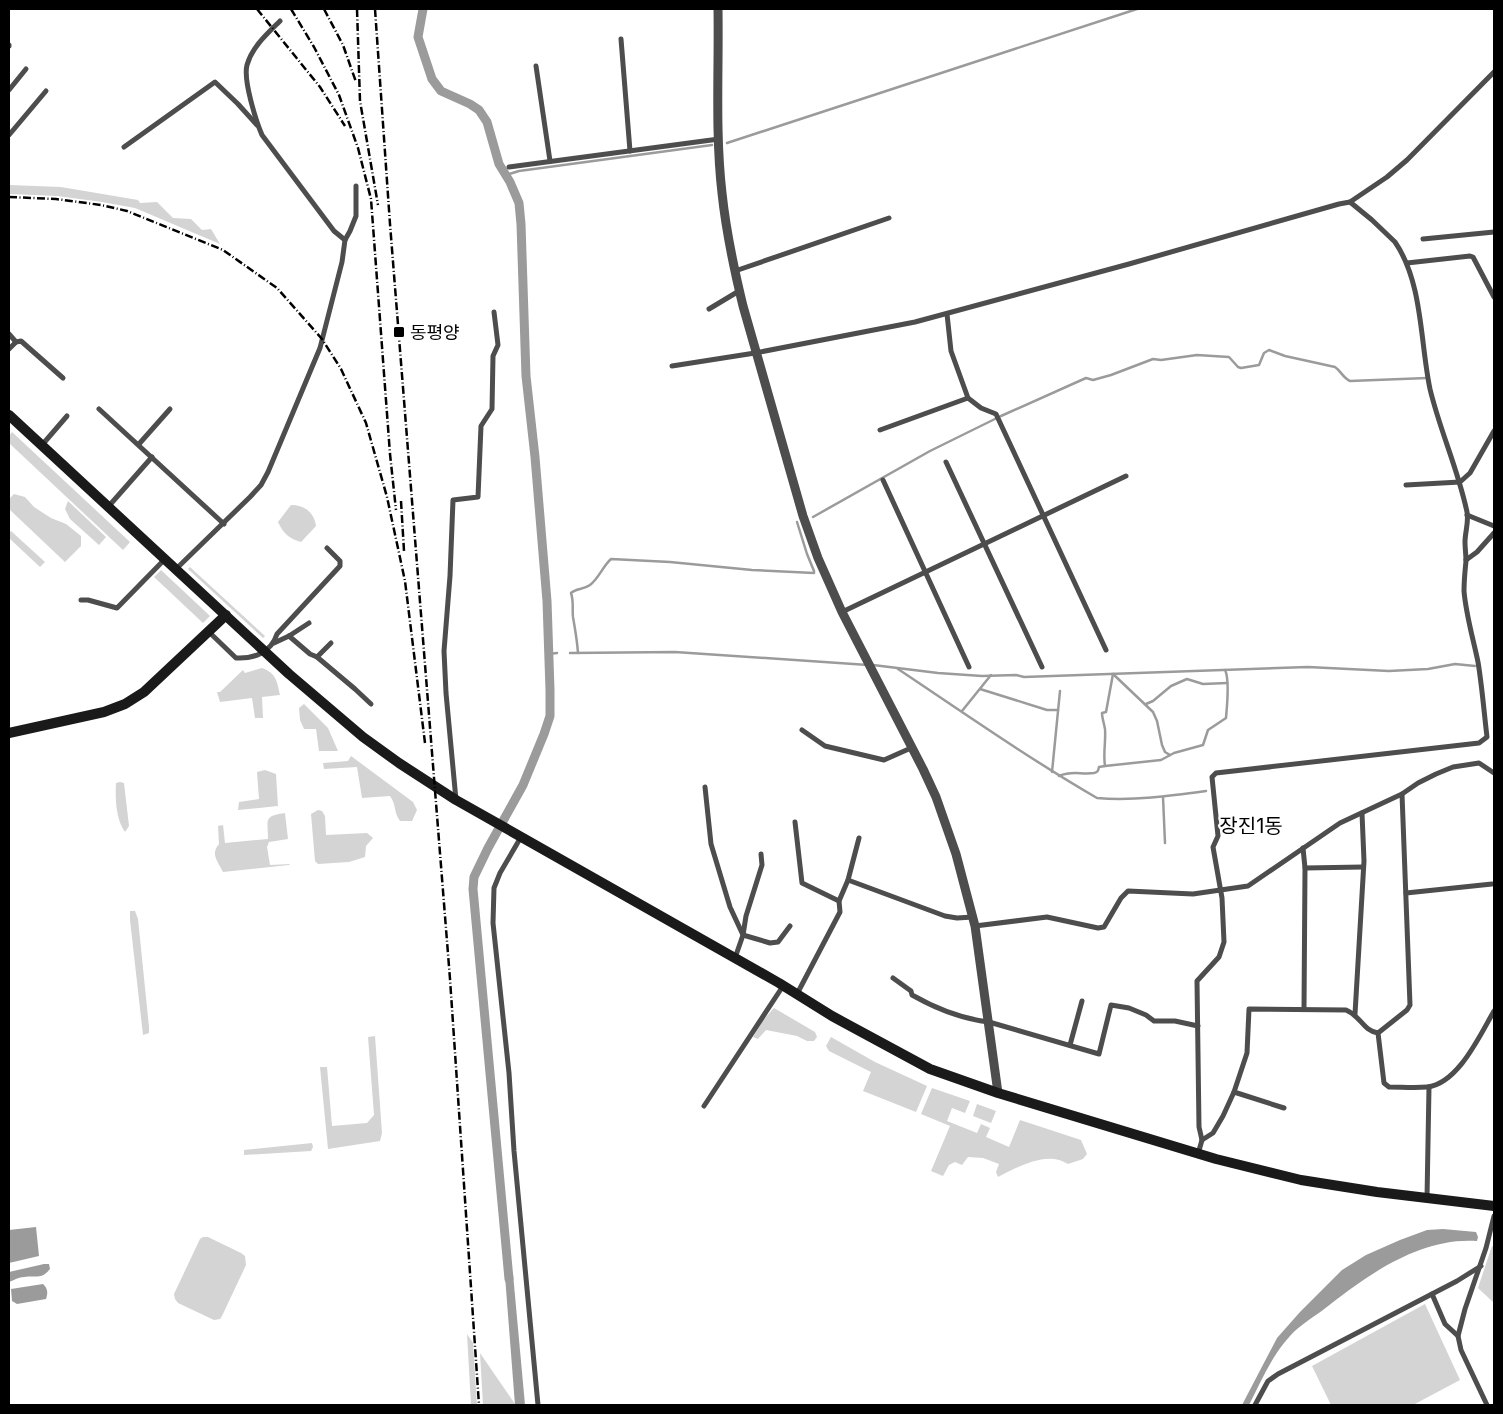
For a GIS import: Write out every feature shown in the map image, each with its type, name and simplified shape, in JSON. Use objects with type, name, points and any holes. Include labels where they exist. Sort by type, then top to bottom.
[{"type":"main road","points":[[9,415],[264,651],[363,737],[399,764],[486,818],[797,994],[832,1016],[930,1069],[998,1093],[1198,1154],[1301,1180],[1377,1192],[1494,1206]]},
{"type":"main road","points":[[9,733],[104,712],[125,704],[144,692],[226,616]]},
{"type":"street","points":[[718,9],[718,139],[722,193],[739,291],[755,353],[803,516],[818,558],[842,612],[923,769],[945,821],[974,922],[998,1093]]},
{"type":"street","points":[[280,22],[259,42],[246,70],[249,93],[259,127],[262,134],[318,210],[345,240]]},
{"type":"street","points":[[621,39],[630,151]]},
{"type":"street","points":[[536,66],[550,161]]},
{"type":"street","points":[[9,90],[26,69]]},
{"type":"street","points":[[672,366],[755,353],[915,322],[1350,202],[1387,177],[1407,160],[1494,72]]},
{"type":"street","points":[[124,147],[215,82],[259,127]]},
{"type":"street","points":[[9,135],[46,90]]},
{"type":"street","points":[[509,167],[718,139]]},
{"type":"street","points":[[176,570],[261,485],[268,472],[320,348],[342,262],[345,240],[356,216],[356,186]]},
{"type":"street","points":[[1198,1154],[1202,1140],[1199,1127],[1197,981],[1219,957],[1224,942],[1220,891],[1213,847],[1218,836],[1212,777],[1216,773],[1459,745],[1479,742],[1487,737],[1480,674],[1474,639],[1466,613],[1463,576],[1466,560],[1467,515],[1460,482],[1437,416],[1430,388],[1414,285],[1407,263],[1395,242],[1350,202]]},
{"type":"street","points":[[735,271],[889,218]]},
{"type":"street","points":[[1424,239],[1494,232]]},
{"type":"street","points":[[1407,263],[1470,256],[1473,258],[1494,297]]},
{"type":"street","points":[[709,309],[739,291]]},
{"type":"street","points":[[456,800],[444,651],[450,576],[453,500],[478,497],[481,426],[492,409],[493,356],[498,345],[494,312]]},
{"type":"street","points":[[947,314],[951,351],[968,398],[981,408],[996,414],[1106,650]]},
{"type":"street","points":[[9,334],[16,342]]},
{"type":"street","points":[[9,349],[16,342],[21,341],[63,378]]},
{"type":"street","points":[[880,430],[968,398]]},
{"type":"street","points":[[99,409],[224,524]]},
{"type":"street","points":[[139,444],[170,409]]},
{"type":"street","points":[[42,446],[68,416]]},
{"type":"street","points":[[1406,485],[1460,482],[1470,473],[1494,431]]},
{"type":"street","points":[[108,507],[152,457]]},
{"type":"street","points":[[946,462],[1042,667]]},
{"type":"street","points":[[842,612],[1126,476]]},
{"type":"street","points":[[883,480],[969,667]]},
{"type":"street","points":[[1467,515],[1494,526]]},
{"type":"street","points":[[1466,560],[1477,552],[1494,533]]},
{"type":"street","points":[[274,643],[277,634],[340,566],[340,561],[328,548]]},
{"type":"street","points":[[81,600],[88,600],[117,608],[165,559]]},
{"type":"street","points":[[209,632],[236,658],[248,658],[264,651],[309,622]]},
{"type":"street","points":[[289,636],[310,654],[317,657],[371,704]]},
{"type":"street","points":[[317,657],[331,643]]},
{"type":"street","points":[[802,730],[824,746],[884,760],[911,748]]},
{"type":"street","points":[[848,880],[945,916],[974,922],[1047,917],[1098,928],[1104,927],[1121,898],[1128,890],[1193,894],[1248,886],[1333,828],[1402,794],[1418,783],[1453,767],[1480,763],[1494,773]]},
{"type":"street","points":[[705,787],[712,844],[730,907],[743,935]]},
{"type":"street","points":[[1378,1033],[1407,1010],[1410,1005],[1402,794]]},
{"type":"street","points":[[1355,1014],[1363,867],[1362,813]]},
{"type":"street","points":[[795,822],[802,883],[839,901]]},
{"type":"street","points":[[521,837],[500,873],[494,888],[493,923],[509,1072],[514,1150],[538,1405]]},
{"type":"street","points":[[797,994],[840,912],[839,901],[848,880],[859,838]]},
{"type":"street","points":[[1303,848],[1305,868],[1304,1009]]},
{"type":"street","points":[[734,958],[743,935],[746,916],[762,865],[761,854]]},
{"type":"street","points":[[1305,868],[1363,867]]},
{"type":"street","points":[[1406,893],[1492,884]]},
{"type":"street","points":[[743,935],[770,942],[778,942],[790,926]]},
{"type":"street","points":[[894,978],[911,991],[912,995],[932,1006],[973,1020],[989,1022],[1099,1054],[1111,1005],[1129,1008],[1146,1015],[1154,1021],[1175,1021],[1198,1026]]},
{"type":"street","points":[[704,1106],[783,986]]},
{"type":"street","points":[[1070,1045],[1082,1001]]},
{"type":"street","points":[[1202,1140],[1213,1133],[1234,1092],[1247,1053],[1249,1009],[1346,1010],[1355,1014],[1369,1031],[1378,1033]]},
{"type":"street","points":[[1378,1033],[1384,1083],[1389,1087],[1429,1087],[1444,1082],[1456,1072],[1494,1011]]},
{"type":"street","points":[[1427,1198],[1429,1087]]},
{"type":"street","points":[[1234,1092],[1284,1108]]},
{"type":"street","points":[[1488,1405],[1461,1350],[1458,1336],[1465,1309],[1481,1266],[1494,1216]]},
{"type":"street","points":[[1255,1405],[1268,1381],[1278,1374],[1432,1294],[1481,1266]]},
{"type":"street","points":[[1432,1294],[1445,1324],[1458,1336]]},
{"type":"shaded area","points":[[9,185],[61,187],[138,200],[140,203],[157,202],[173,218],[191,219],[202,230],[211,229],[220,244],[135,208],[57,196],[9,194]]},
{"type":"shaded area","points":[[12,432],[130,542],[123,550],[9,443],[9,436]]},
{"type":"shaded area","points":[[14,494],[25,497],[34,507],[51,518],[66,524],[81,536],[81,546],[65,562],[9,509],[9,499]]},
{"type":"shaded area","points":[[68,501],[106,537],[99,545],[70,519],[65,509]]},
{"type":"shaded area","points":[[291,505],[300,506],[308,510],[315,521],[316,526],[301,542],[287,535],[278,522]]},
{"type":"shaded area","points":[[11,531],[45,562],[40,567],[9,538]]},
{"type":"shaded area","points":[[190,567],[265,636],[263,638],[188,569]]},
{"type":"shaded area","points":[[161,570],[210,616],[203,623],[154,577]]},
{"type":"shaded area","points":[[262,668],[270,672],[275,678],[280,695],[262,697],[263,718],[255,718],[252,698],[220,702],[217,692],[220,692],[243,670],[245,673]]},
{"type":"shaded area","points":[[304,704],[328,728],[338,751],[319,751],[316,729],[304,729],[300,720],[299,708]]},
{"type":"shaded area","points":[[351,756],[413,802],[417,810],[412,821],[400,821],[390,796],[362,798],[357,767],[324,769],[323,763],[348,761]]},
{"type":"shaded area","points":[[265,770],[276,774],[278,806],[238,810],[239,802],[259,799],[257,772]]},
{"type":"shaded area","points":[[116,783],[124,783],[129,826],[125,832],[120,822],[116,802]]},
{"type":"shaded area","points":[[318,810],[322,811],[325,816],[326,835],[367,833],[373,838],[366,846],[365,857],[349,862],[318,864],[315,861],[311,814]]},
{"type":"shaded area","points":[[285,813],[288,839],[269,842],[267,847],[270,865],[289,865],[223,872],[215,855],[219,844],[218,826],[223,825],[225,843],[268,839],[268,820],[273,816]]},
{"type":"shaded area","points":[[130,911],[135,911],[138,919],[149,1027],[149,1033],[143,1035],[130,920]]},
{"type":"shaded area","points":[[774,1008],[815,1032],[817,1037],[814,1041],[807,1041],[797,1036],[766,1030],[758,1039],[753,1037],[764,1019]]},
{"type":"shaded area","points":[[375,1036],[382,1133],[380,1141],[328,1149],[320,1067],[327,1067],[332,1126],[367,1123],[374,1115],[368,1037]]},
{"type":"shaded area","points":[[831,1037],[875,1062],[927,1086],[916,1112],[863,1091],[871,1072],[829,1051],[826,1046]]},
{"type":"shaded area","points":[[932,1088],[970,1101],[965,1113],[952,1108],[947,1121],[977,1133],[981,1124],[990,1128],[986,1137],[1009,1147],[1020,1120],[1081,1140],[1087,1154],[1083,1159],[1068,1164],[1060,1160],[1042,1159],[998,1177],[996,1172],[999,1164],[983,1158],[968,1157],[962,1165],[955,1162],[949,1165],[943,1176],[931,1171],[950,1126],[921,1114]]},
{"type":"shaded area","points":[[977,1104],[996,1111],[991,1123],[973,1116]]},
{"type":"shaded area","points":[[312,1143],[311,1151],[244,1155],[244,1150]]},
{"type":"shaded area","points":[[36,1227],[39,1256],[9,1263],[9,1230]]},
{"type":"shaded area","points":[[1443,1229],[1476,1232],[1477,1241],[1455,1241],[1414,1252],[1394,1261],[1357,1284],[1301,1325],[1290,1336],[1272,1360],[1249,1405],[1242,1405],[1277,1338],[1342,1270],[1366,1255],[1400,1240],[1427,1230]]},
{"type":"shaded area","points":[[208,1237],[245,1256],[246,1265],[220,1319],[214,1320],[178,1303],[175,1299],[174,1294],[200,1239]]},
{"type":"shaded area","points":[[1492,1246],[1494,1247],[1494,1303],[1478,1288]]},
{"type":"shaded area","points":[[504,1263],[513,1274],[525,1405],[515,1405]]},
{"type":"shaded area","points":[[49,1264],[50,1269],[44,1275],[20,1278],[9,1282],[9,1272]]},
{"type":"shaded area","points":[[43,1284],[47,1291],[46,1299],[17,1304],[12,1301],[11,1289]]},
{"type":"shaded area","points":[[1425,1304],[1460,1380],[1413,1405],[1331,1405],[1312,1366]]},
{"type":"shaded area","points":[[467,1334],[473,1343],[477,1405],[471,1405]]},
{"type":"shaded area","points":[[480,1353],[515,1404],[515,1405],[483,1405]]},
{"type":"waterway","points":[[423,9],[418,37],[432,79],[441,91],[479,110],[487,122],[499,164],[510,182],[519,203],[526,376],[547,601],[550,716],[523,785],[474,877],[473,889],[509,1279]]},
{"type":"waterway","points":[[727,143],[1137,9]]},
{"type":"waterway","points":[[506,175],[519,171],[712,145]]},
{"type":"waterway","points":[[813,517],[930,451],[1001,416],[1086,378],[1093,380],[1111,375],[1153,359],[1161,360],[1197,355],[1229,357],[1241,368],[1259,365],[1264,353],[1269,350],[1285,356],[1335,367],[1350,381],[1427,378]]},
{"type":"waterway","points":[[578,653],[571,593],[590,585],[611,559],[814,573],[797,522]]},
{"type":"waterway","points":[[570,653],[675,652],[868,665]]},
{"type":"waterway","points":[[549,654],[557,653]]},
{"type":"waterway","points":[[873,665],[938,673],[982,676],[1016,675],[1024,677],[1308,667],[1389,671],[1428,669],[1455,664],[1475,666]]},
{"type":"waterway","points":[[898,669],[1021,751],[1097,798],[1138,798],[1206,791]]},
{"type":"waterway","points":[[1059,776],[1069,773],[1094,773],[1098,771],[1099,767],[1105,766],[1161,760],[1174,753],[1203,745],[1208,730],[1226,718],[1228,686],[1225,670]]},
{"type":"waterway","points":[[1113,674],[1153,712],[1162,745],[1165,752],[1170,755]]},
{"type":"waterway","points":[[1105,766],[1105,729],[1102,713],[1106,712],[1113,674]]},
{"type":"waterway","points":[[962,711],[991,675]]},
{"type":"waterway","points":[[1146,704],[1153,701],[1171,686],[1187,679],[1203,684],[1227,683]]},
{"type":"waterway","points":[[980,689],[1047,710],[1058,710]]},
{"type":"waterway","points":[[1052,772],[1060,691]]},
{"type":"waterway","points":[[1163,797],[1165,843]]},
{"type":"railway","points":[[257,9],[320,87],[345,126]]},
{"type":"railway","points":[[291,9],[314,47],[339,95],[358,148],[371,199],[396,510]]},
{"type":"railway","points":[[324,9],[343,45],[356,82]]},
{"type":"railway","points":[[357,9],[360,101],[378,205]]},
{"type":"railway","points":[[375,9],[390,224],[450,979],[479,1405]]},
{"type":"railway","points":[[9,197],[56,199],[101,205],[127,211],[223,250],[277,288],[322,339],[341,369],[366,423],[387,497],[405,581],[425,743]]},
{"type":"railway","points":[[401,501],[404,551]]},
{"type":"place","name":"동평양","points":[[399,332]]},
{"type":"district","name":"장진1동","points":[[1251,826]]}]
